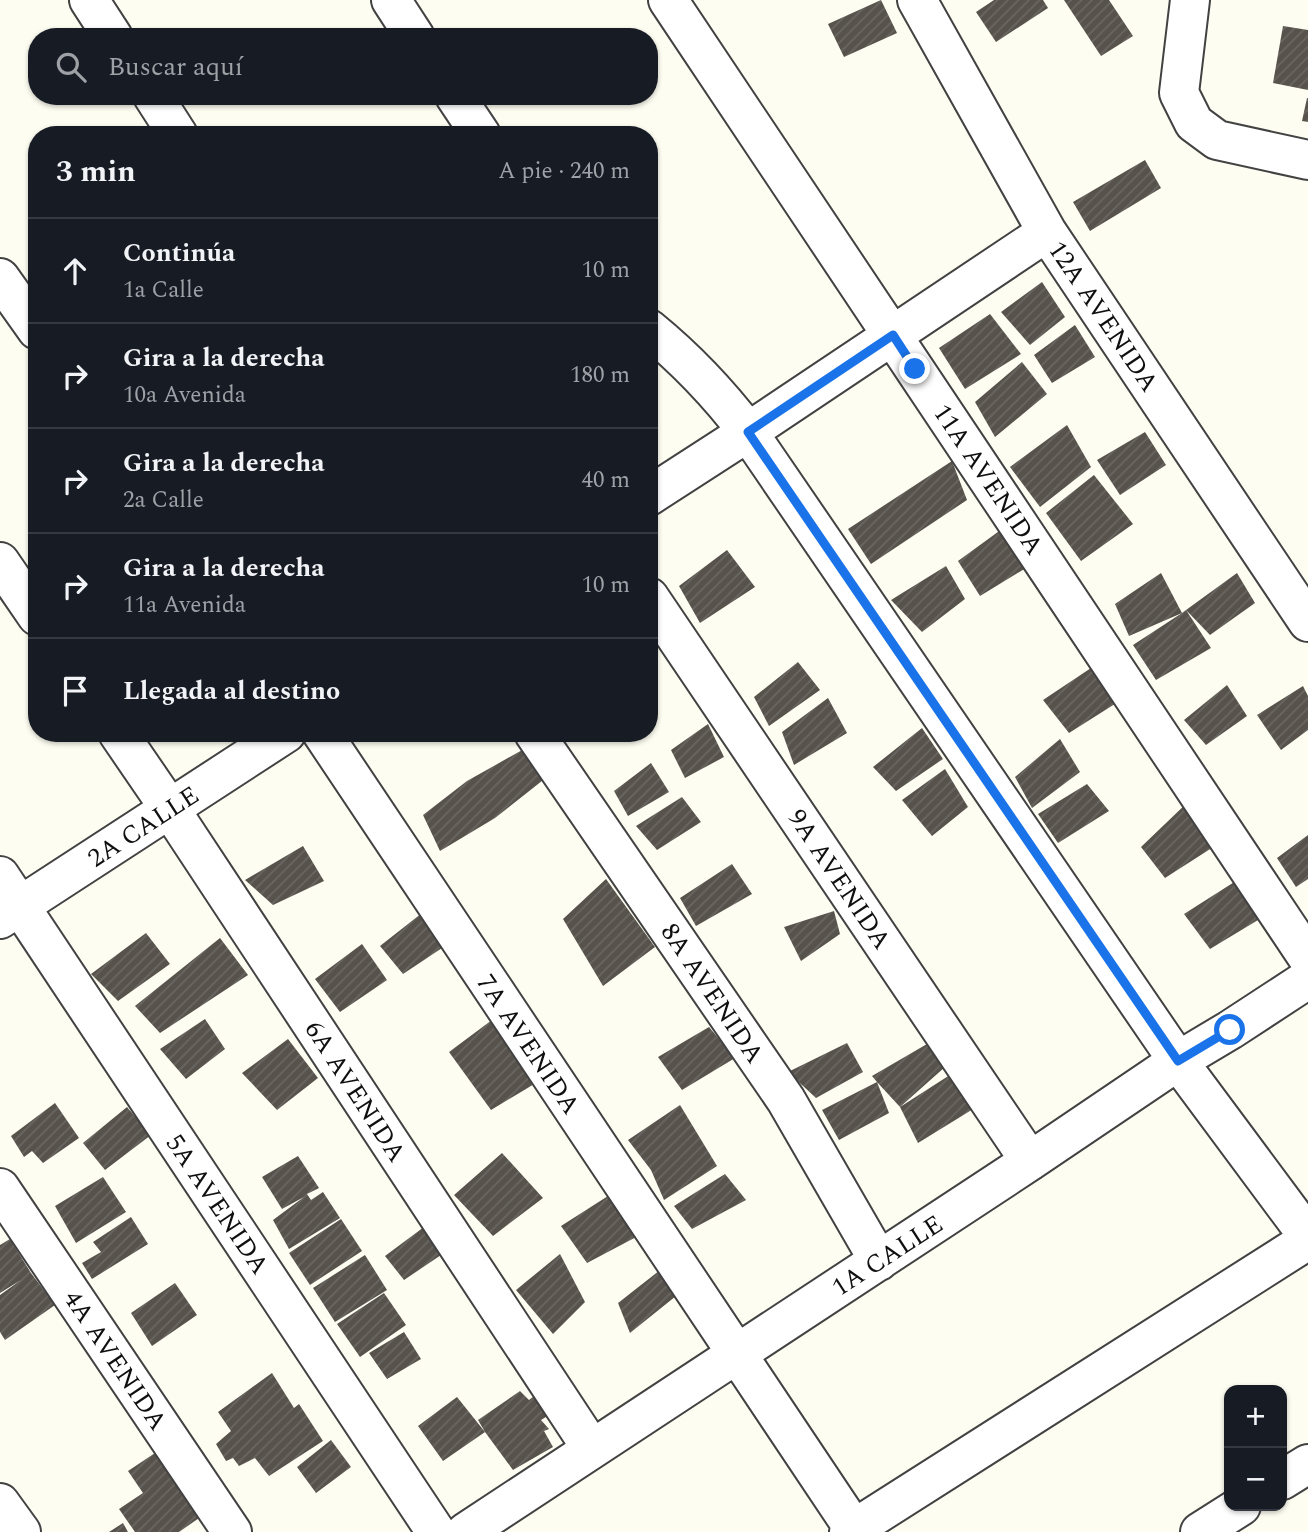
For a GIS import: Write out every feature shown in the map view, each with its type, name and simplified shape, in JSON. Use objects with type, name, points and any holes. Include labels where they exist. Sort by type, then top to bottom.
[{"type":"street","points":[[89,0],[107,28]]},
{"type":"street","points":[[391,0],[409,28]]},
{"type":"street","name":"11A AVENIDA","points":[[668,0],[1308,958]]},
{"type":"street","name":"12A AVENIDA","points":[[917,0],[1047,232],[1308,622]]},
{"type":"street","points":[[1190,0],[1179,93],[1194,123],[1217,140],[1308,160]]},
{"type":"street","points":[[159,105],[172,126]]},
{"type":"street","points":[[461,105],[475,126]]},
{"type":"street","points":[[658,490],[1047,232]]},
{"type":"street","points":[[0,278],[28,317]]},
{"type":"street","points":[[658,336],[723,399],[748,432],[1178,1061],[1308,1238],[853,1531]]},
{"type":"street","points":[[0,562],[28,603]]},
{"type":"street","name":"9A AVENIDA","points":[[658,610],[1030,1161]]},
{"type":"street","name":"6A AVENIDA","points":[[124,742],[592,1449]]},
{"type":"street","name":"2A CALLE","points":[[7,900],[170,809],[272,742]]},
{"type":"street","name":"7A AVENIDA","points":[[328,742],[853,1531]]},
{"type":"street","name":"8A AVENIDA","points":[[540,742],[786,1100],[878,1261]]},
{"type":"street","name":"5A AVENIDA","points":[[7,900],[436,1532]]},
{"type":"street","name":"1A CALLE","points":[[466,1532],[1178,1061],[1308,979]]},
{"type":"street","name":"4A AVENIDA","points":[[0,1188],[232,1532]]},
{"type":"street","points":[[1287,1477],[1308,1464]]},
{"type":"street","points":[[0,1503],[20,1532]]},
{"type":"street","points":[[1200,1532],[1233,1511]]},
{"type":"building","points":[[881,0],[897,33],[844,57],[828,24]]},
{"type":"building","points":[[994,0],[1043,0],[1048,8],[996,42],[976,12]]},
{"type":"building","points":[[1064,0],[1109,0],[1133,36],[1101,56]]},
{"type":"building","points":[[1283,26],[1308,30],[1308,90],[1273,83]]},
{"type":"building","points":[[1308,98],[1308,122],[1302,121]]},
{"type":"building","points":[[1145,160],[1161,188],[1090,231],[1073,202]]},
{"type":"building","points":[[1042,282],[1065,317],[1030,345],[1001,312]]},
{"type":"building","points":[[990,314],[1021,354],[965,389],[939,348]]},
{"type":"building","points":[[1075,325],[1095,357],[1052,383],[1034,355]]},
{"type":"building","points":[[1022,362],[1047,394],[995,437],[975,402]]},
{"type":"building","points":[[1067,425],[1091,467],[1040,507],[1010,467]]},
{"type":"building","points":[[1145,432],[1166,465],[1120,495],[1097,460]]},
{"type":"building","points":[[952,461],[967,500],[871,564],[848,529]]},
{"type":"building","points":[[1094,475],[1133,524],[1081,561],[1046,513]]},
{"type":"building","points":[[1002,529],[1026,568],[980,596],[958,561]]},
{"type":"building","points":[[727,550],[755,587],[700,623],[679,586]]},
{"type":"building","points":[[946,566],[965,599],[922,632],[891,600]]},
{"type":"building","points":[[1161,573],[1182,613],[1129,636],[1115,604]]},
{"type":"building","points":[[1237,573],[1255,603],[1210,635],[1186,610]]},
{"type":"building","points":[[1186,610],[1211,648],[1156,680],[1133,645]]},
{"type":"building","points":[[798,662],[820,690],[769,726],[754,697]]},
{"type":"building","points":[[1094,666],[1118,702],[1069,733],[1043,700]]},
{"type":"building","points":[[1227,685],[1247,716],[1206,745],[1184,720]]},
{"type":"building","points":[[1303,686],[1308,696],[1308,730],[1281,750],[1257,715]]},
{"type":"building","points":[[828,698],[847,733],[794,765],[782,732]]},
{"type":"building","points":[[708,724],[724,757],[685,778],[671,750]]},
{"type":"building","points":[[922,728],[943,759],[896,791],[873,767]]},
{"type":"building","points":[[1060,739],[1080,772],[1032,808],[1015,777]]},
{"type":"building","points":[[524,749],[547,777],[495,818],[440,851],[423,815],[467,781]]},
{"type":"building","points":[[651,763],[669,792],[628,816],[614,791]]},
{"type":"building","points":[[945,769],[968,807],[932,836],[902,800]]},
{"type":"building","points":[[1087,784],[1109,811],[1058,843],[1038,814]]},
{"type":"building","points":[[682,797],[701,822],[657,850],[636,826]]},
{"type":"building","points":[[1189,801],[1218,844],[1165,878],[1141,847]]},
{"type":"building","points":[[1308,835],[1308,879],[1296,887],[1277,858]]},
{"type":"building","points":[[303,846],[324,881],[273,905],[245,880]]},
{"type":"building","points":[[732,864],[752,894],[696,926],[680,898]]},
{"type":"building","points":[[606,879],[655,947],[603,986],[563,919]]},
{"type":"building","points":[[1239,879],[1263,917],[1210,949],[1184,914]]},
{"type":"building","points":[[834,911],[840,934],[801,961],[784,927]]},
{"type":"building","points":[[422,913],[442,948],[403,974],[380,946]]},
{"type":"building","points":[[146,933],[170,964],[118,1001],[91,974]]},
{"type":"building","points":[[220,938],[248,975],[160,1033],[135,1006]]},
{"type":"building","points":[[362,944],[387,980],[340,1012],[315,979]]},
{"type":"building","points":[[496,1017],[536,1083],[491,1110],[449,1052]]},
{"type":"building","points":[[205,1019],[225,1049],[186,1079],[160,1049]]},
{"type":"building","points":[[709,1027],[735,1058],[682,1090],[658,1057]]},
{"type":"building","points":[[288,1039],[318,1078],[277,1110],[242,1073]]},
{"type":"building","points":[[847,1043],[863,1072],[816,1098],[788,1072]]},
{"type":"building","points":[[927,1044],[945,1067],[900,1107],[872,1076]]},
{"type":"building","points":[[953,1073],[978,1106],[918,1143],[900,1107]]},
{"type":"building","points":[[877,1082],[889,1113],[839,1140],[822,1110]]},
{"type":"building","points":[[55,1103],[79,1138],[43,1163],[32,1151],[24,1157],[11,1136]]},
{"type":"building","points":[[680,1105],[717,1166],[664,1200],[651,1170],[628,1140]]},
{"type":"building","points":[[127,1107],[151,1135],[105,1170],[83,1143]]},
{"type":"building","points":[[502,1153],[543,1198],[493,1236],[454,1195]]},
{"type":"building","points":[[298,1156],[319,1188],[307,1194],[311,1200],[323,1192],[340,1218],[289,1249],[273,1220],[304,1197],[282,1209],[262,1177]]},
{"type":"building","points":[[725,1174],[746,1200],[692,1229],[674,1206]]},
{"type":"building","points":[[103,1177],[126,1212],[76,1243],[55,1206]]},
{"type":"building","points":[[608,1196],[640,1235],[587,1263],[561,1226]]},
{"type":"building","points":[[131,1217],[148,1244],[92,1279],[82,1263],[101,1252],[93,1242]]},
{"type":"building","points":[[341,1219],[362,1251],[310,1285],[289,1253]]},
{"type":"building","points":[[428,1224],[444,1253],[404,1280],[385,1256]]},
{"type":"building","points":[[10,1239],[55,1305],[5,1340],[0,1332],[0,1295],[21,1280],[0,1293],[0,1245]]},
{"type":"building","points":[[560,1254],[585,1302],[553,1334],[516,1290]]},
{"type":"building","points":[[365,1255],[387,1290],[335,1322],[313,1288]]},
{"type":"building","points":[[664,1267],[676,1296],[630,1333],[618,1303]]},
{"type":"building","points":[[175,1283],[197,1315],[152,1346],[131,1313]]},
{"type":"building","points":[[384,1293],[406,1325],[360,1357],[337,1324]]},
{"type":"building","points":[[404,1332],[421,1359],[387,1379],[369,1353]]},
{"type":"building","points":[[272,1373],[294,1408],[299,1404],[323,1441],[269,1476],[255,1458],[239,1466],[233,1458],[226,1461],[216,1444],[231,1431],[218,1412]]},
{"type":"building","points":[[520,1391],[529,1400],[538,1393],[551,1414],[541,1420],[549,1429],[544,1431],[553,1447],[513,1470],[478,1420]]},
{"type":"building","points":[[457,1397],[485,1432],[443,1461],[418,1426]]},
{"type":"building","points":[[331,1440],[351,1467],[316,1493],[297,1467]]},
{"type":"building","points":[[158,1451],[202,1516],[179,1532],[135,1532],[119,1509],[143,1493],[128,1471]]},
{"type":"building","points":[[123,1523],[128,1532],[109,1532]]},
{"type":"route","points":[[915,369],[893,335],[748,432],[1178,1061],[1230,1030]]}]
